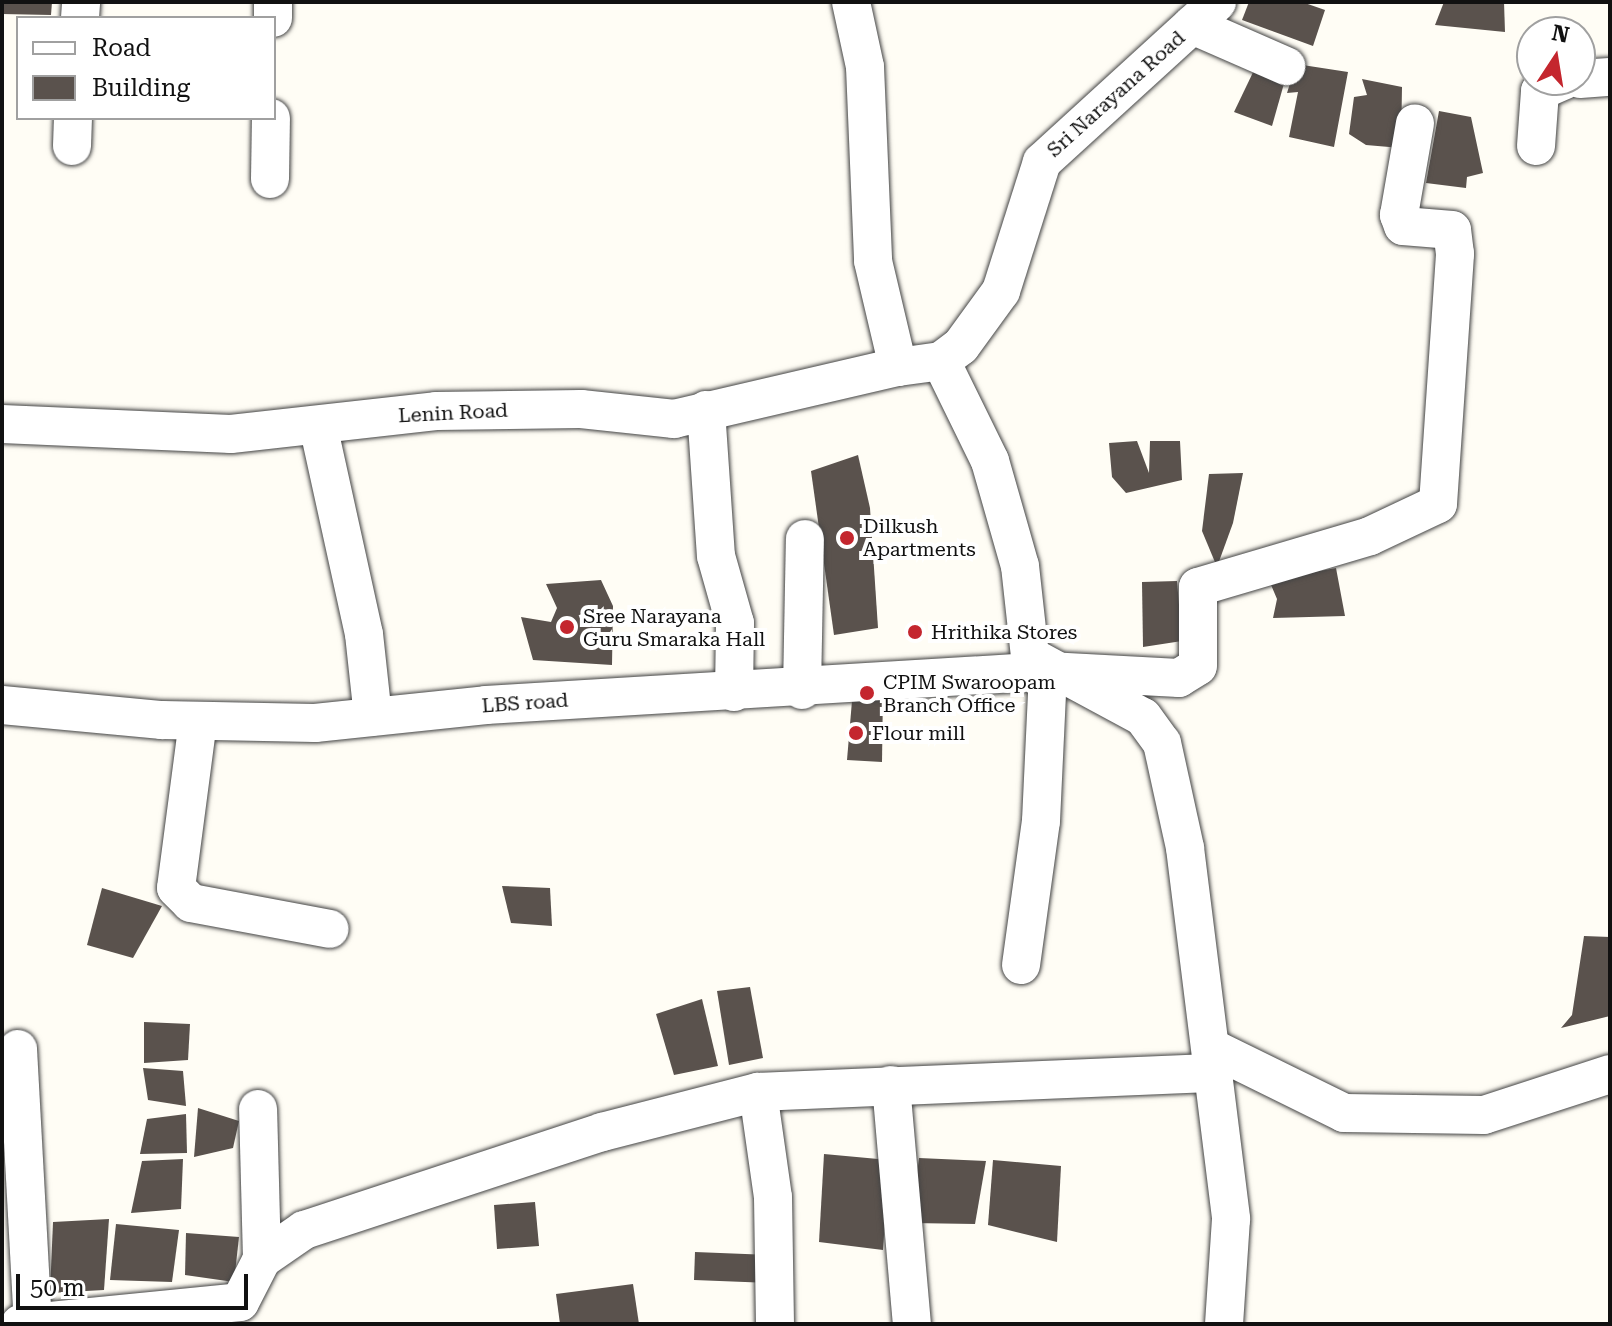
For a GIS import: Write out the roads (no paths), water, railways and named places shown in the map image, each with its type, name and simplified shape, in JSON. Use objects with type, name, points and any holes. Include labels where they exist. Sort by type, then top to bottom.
[{"type":"street","points":[[851,2],[865,67],[873,261],[898,367]]},
{"type":"street","points":[[1204,14],[1286,66]]},
{"type":"street","name":"Sri Narayana Road","points":[[941,361],[961,346],[1001,291],[1042,162],[1204,14]]},
{"type":"street","points":[[1536,146],[1540,96]]},
{"type":"street","points":[[270,179],[271,120]]},
{"type":"street","name":"LBS road","points":[[2,705],[198,721],[373,717],[1048,671],[1179,678],[1198,666],[1198,587],[1370,536],[1438,504],[1455,254],[1452,230],[1403,226],[1399,215],[1415,123]]},
{"type":"street","points":[[941,361],[990,461],[1020,566],[1030,656],[1048,671],[1143,717],[1162,743],[1214,1061],[1231,1219],[1224,1324]]},
{"type":"street","name":"Lenin Road","points":[[2,424],[231,434],[436,411],[581,409],[674,419],[898,367],[941,361]]},
{"type":"street","points":[[706,410],[716,556],[735,623],[734,692]]},
{"type":"street","points":[[318,425],[364,634],[373,717]]},
{"type":"street","points":[[802,690],[805,539]]},
{"type":"street","points":[[1021,965],[1041,821],[1048,671]]},
{"type":"street","points":[[198,721],[176,888],[191,903],[330,929]]},
{"type":"street","points":[[18,1049],[27,1323],[240,1302],[262,1259],[304,1230],[602,1132],[758,1092],[1214,1061],[1344,1113],[1484,1115],[1610,1074]]},
{"type":"street","points":[[891,1085],[912,1324]]},
{"type":"street","points":[[758,1092],[773,1197],[775,1324]]},
{"type":"street","points":[[258,1109],[262,1259]]},
{"type":"place","name":"Dilkush Apartments","points":[[847,538]]},
{"type":"place","name":"Sree Narayana Guru Smaraka Hall","points":[[567,627]]},
{"type":"place","name":"Hrithika Stores","points":[[915,632]]},
{"type":"place","name":"CPIM Swaroopam Branch Office","points":[[867,693]]},
{"type":"place","name":"Flour mill","points":[[856,733]]}]
